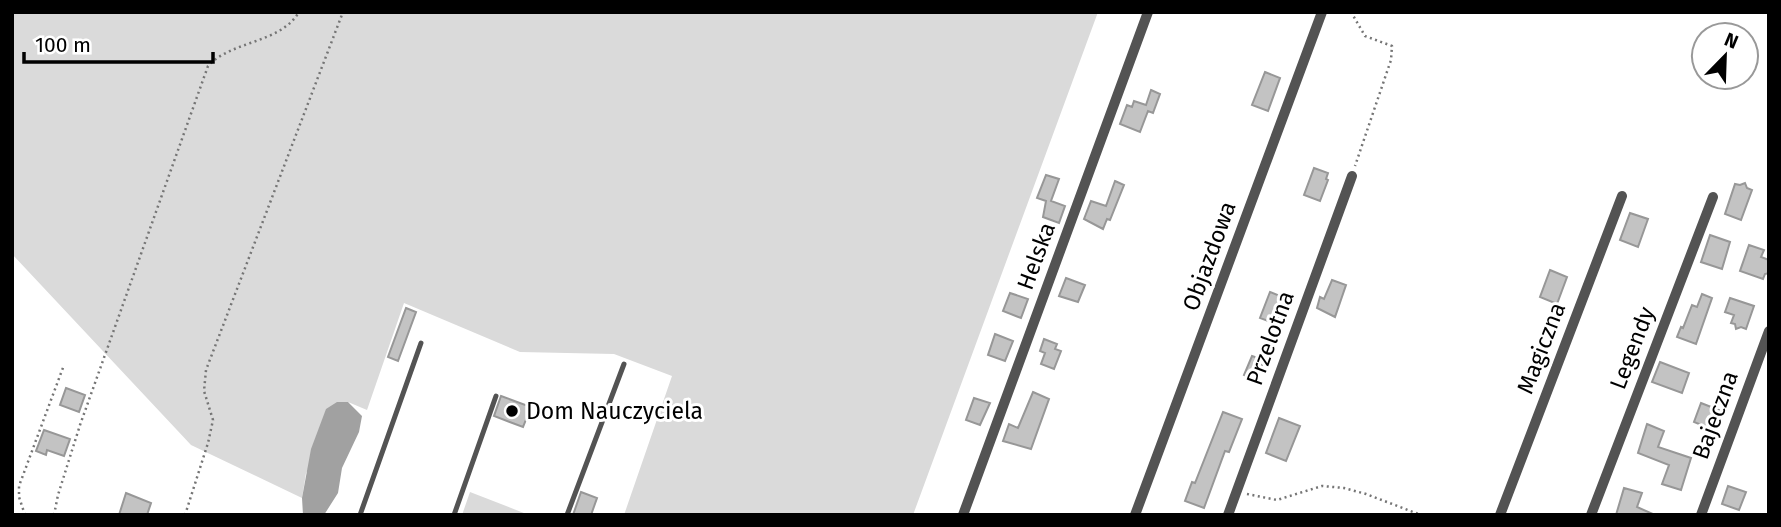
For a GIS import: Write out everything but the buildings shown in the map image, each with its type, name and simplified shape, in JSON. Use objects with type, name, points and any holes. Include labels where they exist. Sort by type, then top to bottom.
[{"type":"street","name":"Helska","points":[[963,515],[1148,12]]},
{"type":"street","name":"Objazdowa","points":[[1135,515],[1322,12]]},
{"type":"street","name":"Przelotna","points":[[1228,515],[1352,176]]},
{"type":"street","name":"Magiczna","points":[[1500,515],[1622,196]]},
{"type":"street","name":"Legendy","points":[[1591,515],[1713,197]]},
{"type":"street","name":"Bajeczna","points":[[1701,515],[1769,331]]},
{"type":"lane","points":[[360,515],[421,342]]},
{"type":"lane","points":[[567,515],[624,364]]},
{"type":"lane","points":[[454,515],[496,396]]},
{"type":"path","points":[[54,515],[80,425],[208,66],[228,51],[277,32],[293,21],[299,12]]},
{"type":"path","points":[[185,515],[213,419],[204,391],[206,370],[343,12]]},
{"type":"path","points":[[1351,12],[1365,36],[1392,46],[1391,60],[1352,176]]},
{"type":"path","points":[[25,515],[19,497],[19,486],[64,365]]},
{"type":"path","points":[[1236,491],[1278,500],[1322,486],[1344,488],[1421,515]]},
{"type":"shaded area","points":[[12,12],[1098,12],[913,515],[624,515],[672,376],[614,354],[520,352],[404,303],[367,410],[348,402],[306,473],[302,498],[191,445],[12,254]]},
{"type":"shaded area","points":[[337,402],[348,402],[362,416],[359,432],[342,468],[338,493],[324,515],[303,515],[302,498],[311,449],[326,409]]},
{"type":"shaded area","points":[[470,492],[529,515],[462,515]]},
{"type":"place","name":"Dom Nauczyciela","points":[[512,411]]}]
